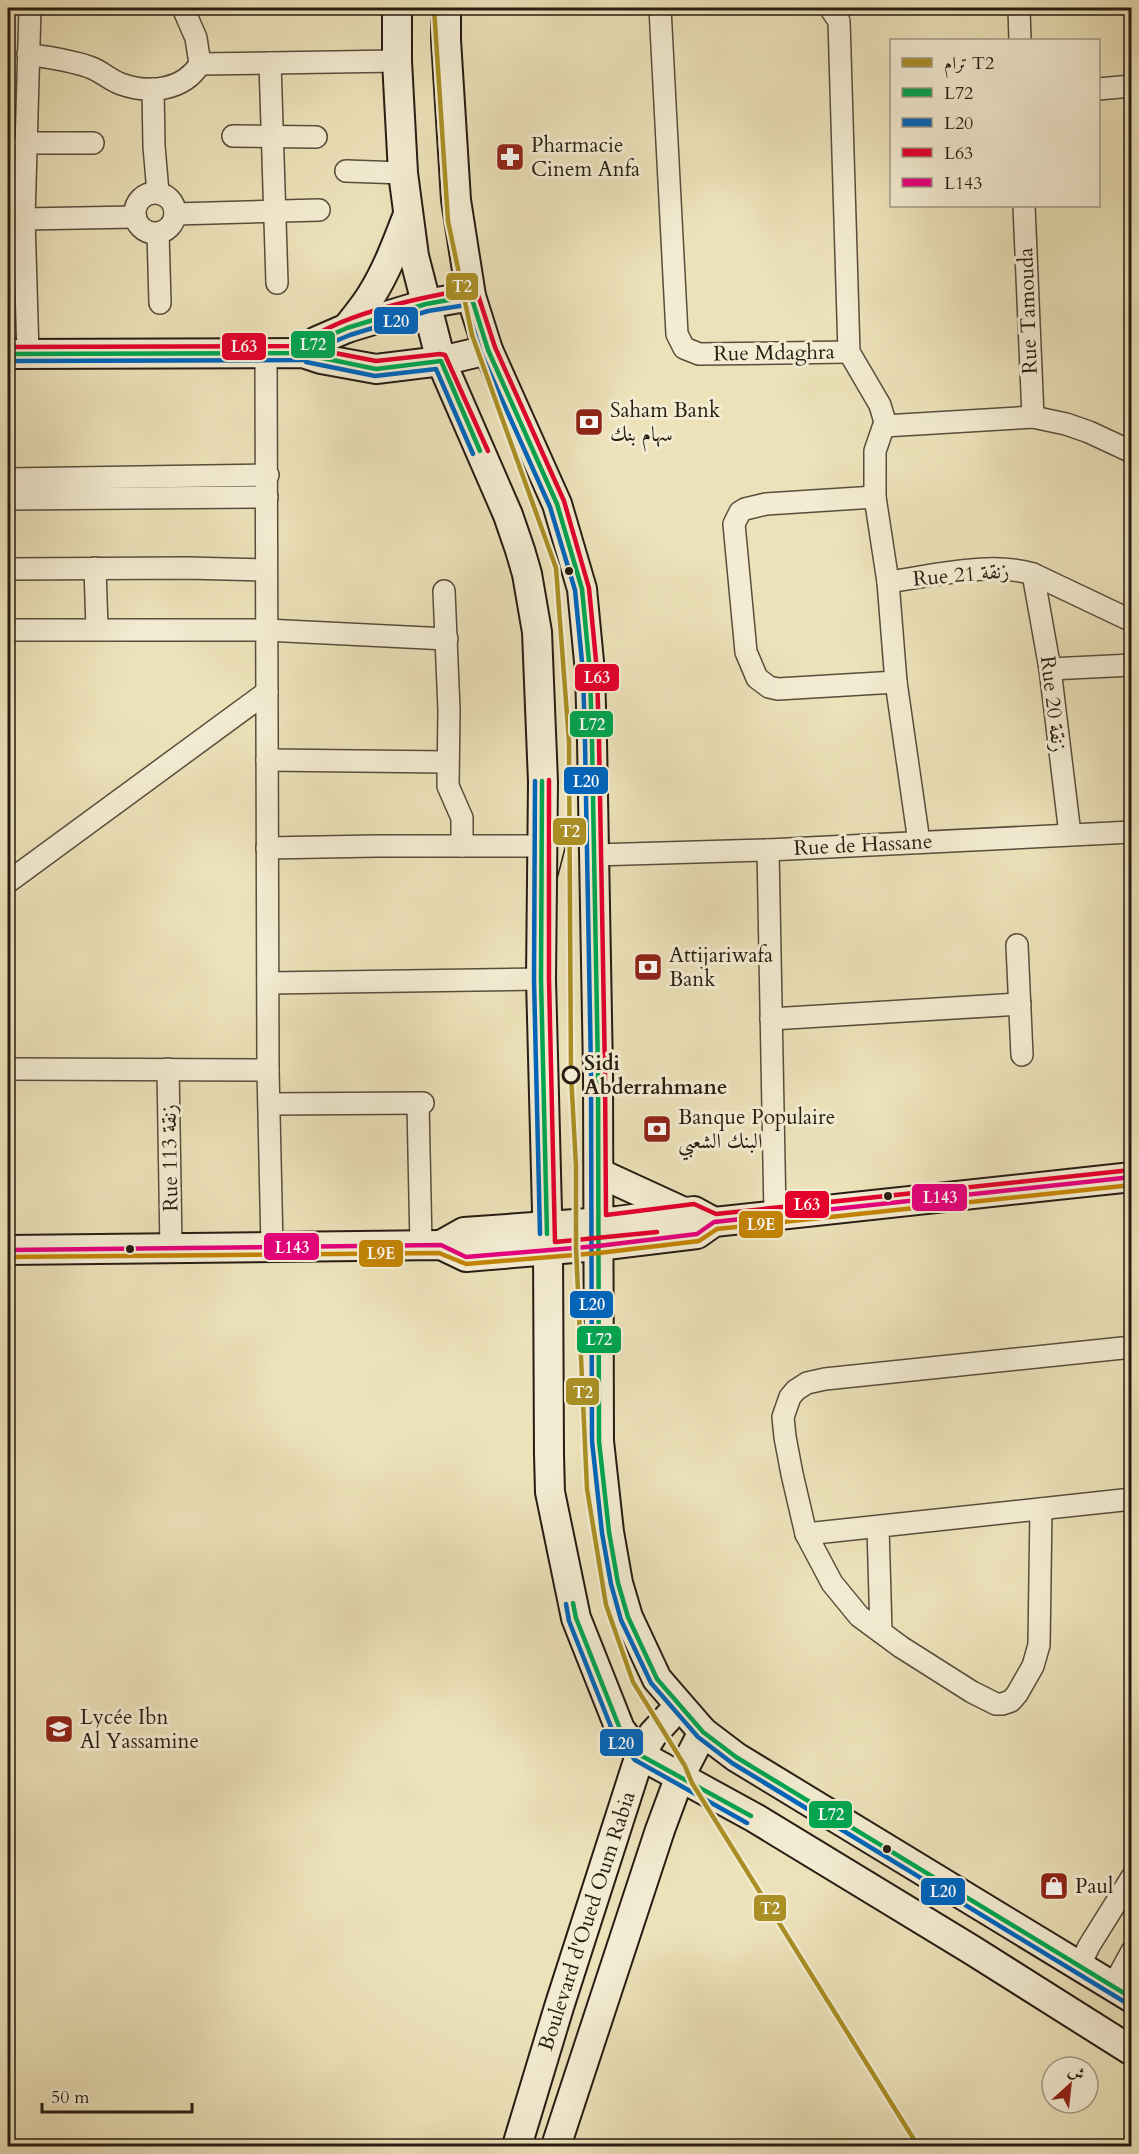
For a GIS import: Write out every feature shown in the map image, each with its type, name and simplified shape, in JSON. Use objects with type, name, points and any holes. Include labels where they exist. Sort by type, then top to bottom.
[{"type":"main road","points":[[397,8],[397,61],[403,173],[414,256],[441,361],[508,515],[527,574],[537,632],[540,674],[541,979],[550,1492],[576,1618],[620,1729],[640,1755],[755,1818],[972,1950],[1131,2051]]},
{"type":"main road","points":[[446,8],[456,200],[471,296],[488,350],[557,504],[582,589],[590,672],[594,855],[599,1173],[599,1441],[611,1542],[618,1583],[628,1617],[657,1679],[702,1732],[736,1757],[1122,1992]]},
{"type":"main road","points":[[347,328],[371,297],[380,281],[407,215]]},
{"type":"main road","points":[[303,353],[317,341],[347,328],[426,304],[471,296]]},
{"type":"main road","points":[[18,354],[303,353],[321,359],[376,369],[441,361],[488,350]]},
{"type":"main road","points":[[599,1173],[686,1213]]},
{"type":"main road","points":[[8,1250],[431,1245],[466,1257],[547,1239],[598,1235],[697,1234],[714,1222],[1131,1177]]},
{"type":"main road","points":[[598,1235],[694,1212],[714,1222]]},
{"type":"main road","name":"Boulevard d'Oued Oum Rabia","points":[[517,2146],[640,1755],[653,1734],[679,1706]]},
{"type":"main road","name":"Boulevard d'Oued Oum Rabia","points":[[556,2146],[660,1830],[680,1776],[702,1732]]},
{"type":"street","points":[[18,354],[30,8]]},
{"type":"street","points":[[28,54],[91,68],[121,84],[153,89],[177,85],[190,77],[200,64],[196,38],[183,8]]},
{"type":"street","name":"Rue Mdaghra","points":[[660,8],[677,334],[684,348],[691,353],[699,354],[849,352],[883,411],[884,426]]},
{"type":"street","points":[[830,8],[839,21],[849,352]]},
{"type":"street","points":[[1019,8],[1020,39]]},
{"type":"street","points":[[200,64],[397,61]]},
{"type":"street","points":[[270,63],[277,283]]},
{"type":"street","points":[[1100,89],[1131,86]]},
{"type":"street","points":[[153,89],[158,193]]},
{"type":"street","points":[[232,136],[316,137]]},
{"type":"street","points":[[26,143],[93,143]]},
{"type":"street","points":[[346,171],[403,173]]},
{"type":"street","points":[[158,193],[171,200],[175,214],[170,226],[158,233],[144,230],[135,217],[136,206],[142,197],[158,193]]},
{"type":"street","name":"Rue Tamouda","points":[[1024,207],[1033,417]]},
{"type":"street","points":[[175,214],[319,210]]},
{"type":"street","points":[[24,219],[135,217]]},
{"type":"street","points":[[158,233],[160,303]]},
{"type":"street","points":[[266,354],[268,1070],[272,1247]]},
{"type":"street","points":[[919,842],[896,682],[888,582],[875,497],[875,451],[884,426],[1033,417],[1066,424],[1131,452]]},
{"type":"street","points":[[8,479],[267,475]]},
{"type":"street","points":[[8,499],[267,496]]},
{"type":"street","points":[[875,497],[766,504],[740,512],[734,524],[746,652],[757,678],[769,687],[778,689],[896,682]]},
{"type":"street","points":[[95,568],[97,629]]},
{"type":"street","name":"Rue 21 زنقة","points":[[888,582],[990,568],[1018,569],[1131,621]]},
{"type":"street","points":[[8,569],[266,570]]},
{"type":"street","name":"Rue 20 زنقة","points":[[1033,574],[1050,669],[1070,834]]},
{"type":"street","points":[[444,591],[449,710],[448,786],[462,818],[462,846]]},
{"type":"street","points":[[8,630],[266,630],[447,639]]},
{"type":"street","points":[[1050,669],[1131,665]]},
{"type":"street","points":[[8,882],[267,692]]},
{"type":"street","points":[[267,760],[447,762]]},
{"type":"street","name":"Rue de Hassane","points":[[594,855],[768,850],[1131,832]]},
{"type":"street","points":[[267,848],[542,846]]},
{"type":"street","points":[[768,850],[775,1215]]},
{"type":"street","points":[[1017,945],[1022,1056]]},
{"type":"street","points":[[268,983],[541,979]]},
{"type":"street","points":[[771,1018],[1020,1004]]},
{"type":"street","points":[[8,1069],[268,1070]]},
{"type":"street","name":"Rue 113 زنقة","points":[[168,1069],[171,1248]]},
{"type":"street","points":[[269,1104],[421,1103],[431,1245]]},
{"type":"street","points":[[1041,1509],[1039,1645],[1033,1666],[1011,1701],[1002,1704],[989,1702],[901,1647],[859,1616],[832,1583],[806,1534],[792,1474],[783,1417],[790,1397],[807,1383],[825,1379],[1131,1347]]},
{"type":"street","points":[[806,1534],[1131,1499]]},
{"type":"street","points":[[878,1527],[881,1632]]},
{"type":"street","points":[[1080,1965],[1131,1877]]},
{"type":"street","points":[[1122,1992],[1131,1952]]},
{"type":"tram line","name":"T2","points":[[434,8],[448,221],[472,335],[556,568],[569,742],[571,1075],[587,1489],[606,1605],[633,1682],[685,1766],[692,1783],[918,2146]]},
{"type":"tram line","points":[[557,879],[570,829]]},
{"type":"transit line","name":"L63","points":[[8,347],[300,346],[336,325],[381,308],[470,289],[477,292],[495,347],[564,501],[589,588],[597,671],[599,741],[606,1215],[694,1204],[716,1214],[1131,1170]]},
{"type":"transit line","name":"L72","points":[[8,354],[303,353],[317,341],[347,328],[426,304],[471,296],[488,350],[557,504],[582,589],[590,672],[592,741],[598,1072],[599,1441],[609,1532],[618,1583],[628,1617],[657,1679],[703,1732],[736,1757],[1132,1998]]},
{"type":"transit line","name":"L20","points":[[8,361],[304,360],[321,347],[350,335],[428,311],[466,305],[481,353],[550,507],[575,590],[583,672],[585,741],[591,1072],[592,1441],[602,1533],[611,1584],[621,1620],[651,1683],[698,1737],[732,1763],[1128,2004]]},
{"type":"transit line","name":"L63","points":[[309,348],[376,361],[445,355],[488,451]]},
{"type":"transit line","name":"L72","points":[[308,355],[376,369],[441,361],[480,451]]},
{"type":"transit line","name":"L20","points":[[306,362],[375,376],[436,369],[473,454]]},
{"type":"transit line","name":"L63","points":[[549,780],[549,979],[555,1242],[657,1232]]},
{"type":"transit line","name":"L20","points":[[535,781],[534,979],[540,1234]]},
{"type":"transit line","name":"L72","points":[[542,781],[541,979],[547,1234]]},
{"type":"transit line","name":"L143","points":[[8,1250],[441,1245],[466,1257],[598,1246],[697,1234],[714,1222],[1132,1177]]},
{"type":"transit line","name":"L9E","points":[[8,1257],[439,1253],[466,1264],[599,1253],[699,1241],[717,1229],[1132,1185]]},
{"type":"transit line","name":"L72","points":[[573,1603],[576,1618],[620,1729],[640,1755],[751,1816]]},
{"type":"transit line","name":"L20","points":[[566,1604],[569,1621],[613,1732],[635,1760],[747,1823]]},
{"type":"place","name":"Pharmacie Cinem Anfa","points":[[510,157]]},
{"type":"place","name":"Saham Bank سهام بنك","points":[[589,422]]},
{"type":"place","name":"Attijariwafa Bank","points":[[648,967]]},
{"type":"place","name":"Sidi Abderrahmane","points":[[571,1075]]},
{"type":"place","name":"Banque Populaire البنك الشعبي","points":[[657,1129]]},
{"type":"place","name":"Lycée Ibn Al Yassamine","points":[[59,1729]]},
{"type":"place","name":"Paul","points":[[1054,1886]]}]
